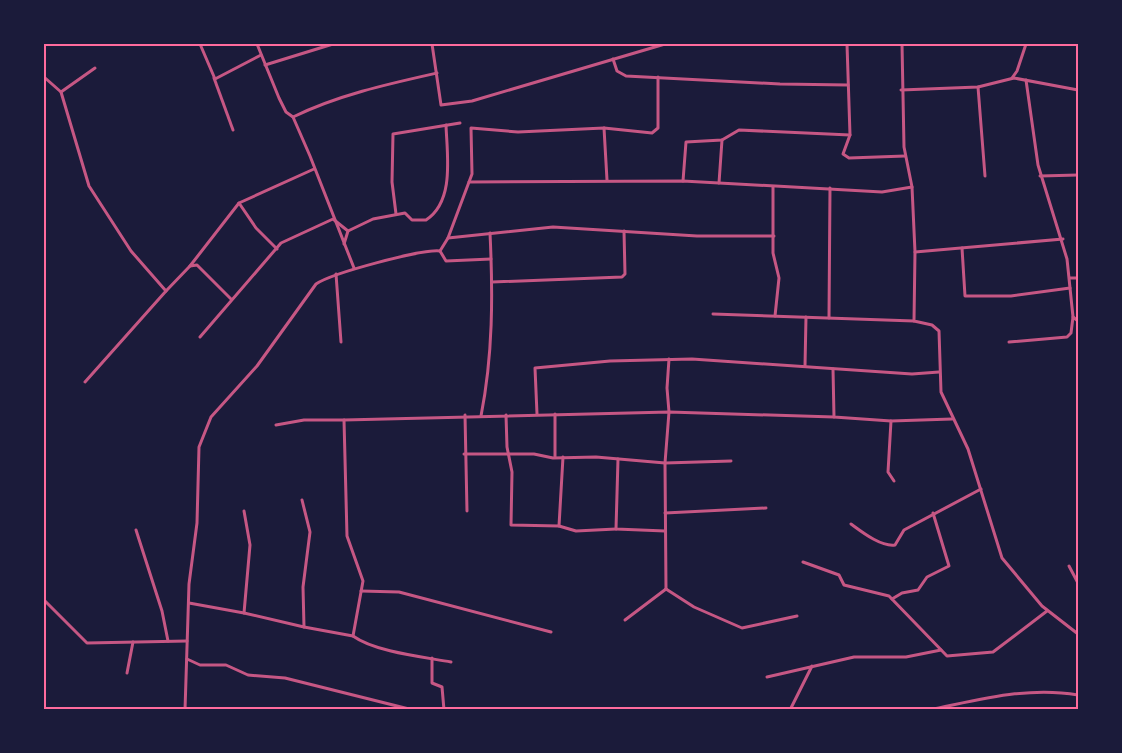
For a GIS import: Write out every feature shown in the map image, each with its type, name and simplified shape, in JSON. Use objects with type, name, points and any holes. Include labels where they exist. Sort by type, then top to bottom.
[{"type":"street","points":[[200,44],[233,130]]},
{"type":"street","points":[[257,44],[286,112],[293,117],[354,268]]},
{"type":"street","points":[[265,65],[333,44]]},
{"type":"street","points":[[432,44],[441,105],[472,101],[662,44]]},
{"type":"street","points":[[847,44],[850,135],[843,154],[849,158],[906,156]]},
{"type":"street","points":[[902,44],[906,156],[912,188],[915,321]]},
{"type":"street","points":[[1010,79],[1017,70],[1026,44]]},
{"type":"street","points":[[214,78],[218,79],[261,55]]},
{"type":"street","points":[[613,59],[617,71],[621,74],[780,84],[848,85]]},
{"type":"street","points":[[61,92],[95,68]]},
{"type":"street","points":[[293,117],[380,86],[437,73]]},
{"type":"street","points":[[44,77],[61,92],[89,186],[131,251],[165,291]]},
{"type":"street","points":[[185,710],[189,603],[197,523],[197,461],[204,431],[211,417],[256,366],[310,290],[325,278],[354,268],[440,251],[448,238],[472,174],[471,128],[518,132],[604,128],[651,134],[658,128],[658,77]]},
{"type":"street","points":[[902,90],[978,87],[1010,79],[1078,90]]},
{"type":"street","points":[[1008,342],[1067,337],[1071,333],[1073,317],[1064,239],[1040,176],[1026,80]]},
{"type":"street","points":[[978,87],[985,176]]},
{"type":"street","points":[[396,214],[392,182],[393,134],[460,123]]},
{"type":"street","points":[[344,246],[348,231],[373,219],[405,213],[412,220],[420,221],[430,217],[439,208],[446,191],[446,125]]},
{"type":"street","points":[[604,128],[607,180]]},
{"type":"street","points":[[683,181],[686,142],[722,140],[739,130],[850,135]]},
{"type":"street","points":[[719,183],[722,140]]},
{"type":"street","points":[[85,382],[190,266],[239,203],[314,169]]},
{"type":"street","points":[[1040,176],[1078,175]]},
{"type":"street","points":[[469,182],[683,181],[882,192],[912,188]]},
{"type":"street","points":[[772,187],[773,253],[779,278],[776,316]]},
{"type":"street","points":[[829,318],[831,189]]},
{"type":"street","points":[[239,203],[256,228],[277,249]]},
{"type":"street","points":[[333,219],[348,231]]},
{"type":"street","points":[[200,337],[277,249],[294,236],[333,219]]},
{"type":"street","points":[[448,238],[553,227],[724,237],[774,236]]},
{"type":"street","points":[[492,282],[622,277],[625,274],[624,231]]},
{"type":"street","points":[[481,416],[488,380],[492,282],[490,233]]},
{"type":"street","points":[[915,252],[1064,239]]},
{"type":"street","points":[[962,248],[965,296],[1011,296],[1070,288]]},
{"type":"street","points":[[440,251],[446,261],[491,259]]},
{"type":"street","points":[[190,266],[197,265],[231,299]]},
{"type":"street","points":[[336,274],[340,342]]},
{"type":"street","points":[[1070,278],[1078,278]]},
{"type":"street","points":[[713,314],[915,321],[932,325],[939,331],[939,372],[944,401],[968,449],[1002,558],[1047,611],[1078,634]]},
{"type":"street","points":[[805,366],[806,317]]},
{"type":"street","points":[[1073,317],[1078,321]]},
{"type":"street","points":[[537,414],[535,368],[610,361],[669,359],[912,374],[939,372]]},
{"type":"street","points":[[666,589],[665,463],[669,412],[667,388],[669,359]]},
{"type":"street","points":[[833,369],[834,417]]},
{"type":"street","points":[[276,425],[304,420],[669,412],[891,421],[953,419]]},
{"type":"street","points":[[555,414],[555,457]]},
{"type":"street","points":[[465,415],[464,454],[467,511]]},
{"type":"street","points":[[506,415],[511,525],[559,526],[576,531],[616,529],[665,531]]},
{"type":"street","points":[[344,420],[347,536],[363,581],[353,636]]},
{"type":"street","points":[[891,421],[888,472],[894,481]]},
{"type":"street","points":[[464,454],[618,459],[665,463],[731,461]]},
{"type":"street","points":[[559,526],[563,457]]},
{"type":"street","points":[[616,529],[618,459]]},
{"type":"street","points":[[851,524],[863,534],[891,546],[898,544],[904,530],[981,489]]},
{"type":"street","points":[[302,500],[310,532],[303,587],[304,627]]},
{"type":"street","points":[[665,513],[766,508]]},
{"type":"street","points":[[243,613],[250,546],[244,511]]},
{"type":"street","points":[[892,599],[902,593],[918,590],[927,577],[949,566],[933,513]]},
{"type":"street","points":[[136,530],[162,611],[168,641]]},
{"type":"street","points":[[803,562],[838,575],[844,585],[889,596],[947,656],[993,652],[1047,611]]},
{"type":"street","points":[[1069,566],[1078,583]]},
{"type":"street","points":[[666,589],[694,607],[742,628],[797,616]]},
{"type":"street","points":[[625,620],[666,589]]},
{"type":"street","points":[[361,591],[399,592],[551,632]]},
{"type":"street","points":[[44,600],[87,643],[187,641]]},
{"type":"street","points":[[189,603],[353,636],[360,641],[451,662]]},
{"type":"street","points":[[127,673],[133,642]]},
{"type":"street","points":[[767,676],[854,657],[906,657],[941,650]]},
{"type":"street","points":[[432,658],[432,683],[442,687],[444,710]]},
{"type":"street","points":[[187,659],[200,665],[226,665],[248,675],[285,678],[413,710]]},
{"type":"street","points":[[790,709],[812,665]]},
{"type":"street","points":[[929,710],[949,708],[1014,692],[1054,691],[1078,695]]}]
